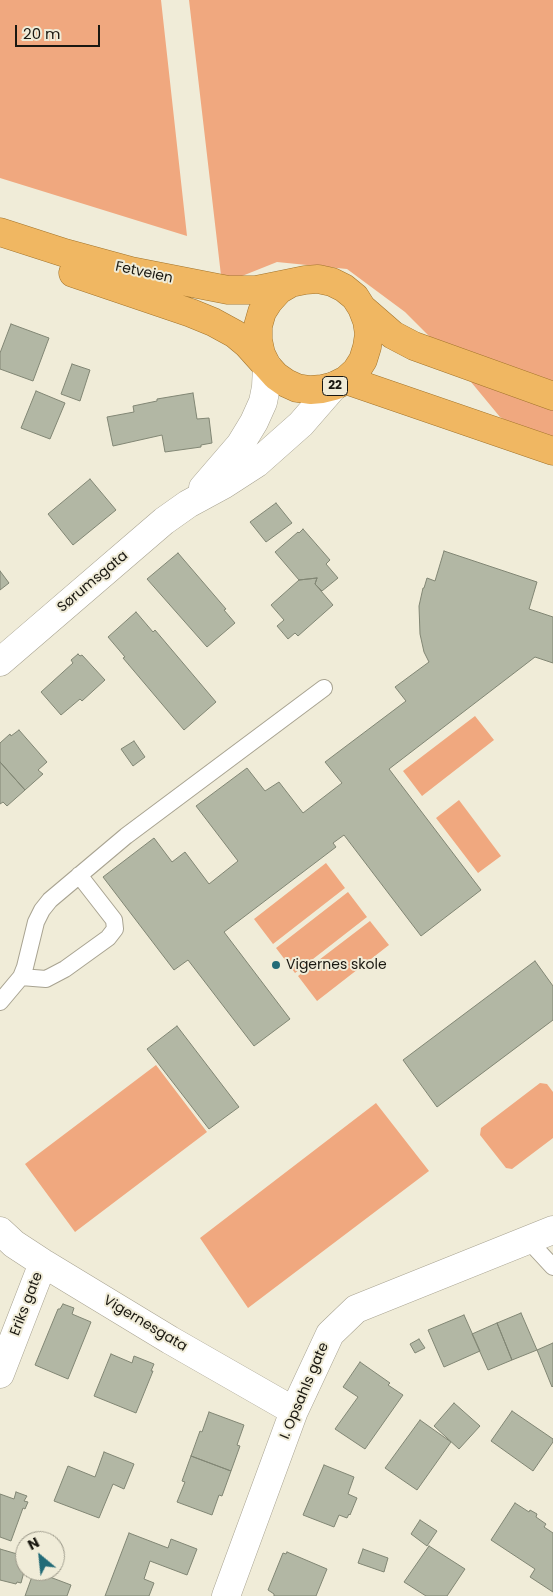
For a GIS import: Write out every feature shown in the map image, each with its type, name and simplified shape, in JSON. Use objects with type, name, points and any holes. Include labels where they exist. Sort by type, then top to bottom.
[{"type":"highway","name":"Fetveien","points":[[0,232],[130,272],[228,290],[256,290],[291,283]]},
{"type":"highway","name":"Fetveien","points":[[0,249],[213,322],[235,334],[267,366]]},
{"type":"highway","name":"22","points":[[318,279],[332,282],[344,288],[355,297],[362,308],[369,334],[368,347],[359,365],[340,383],[322,389],[297,388],[281,380],[267,366],[261,354],[258,326],[262,312],[269,300],[279,290],[291,283],[305,280],[318,279]]},
{"type":"highway","name":"22","points":[[362,308],[393,335],[414,346],[553,396]]},
{"type":"highway","name":"22","points":[[340,383],[553,451]]},
{"type":"street","name":"Sørumsgata","points":[[188,504],[240,445],[254,422],[263,402],[267,366]]},
{"type":"street","name":"Sørumsgata","points":[[0,662],[164,522],[188,504],[223,485],[257,463],[301,424],[340,383]]},
{"type":"street","name":"I. Opsahls gate","points":[[226,1596],[294,1411],[330,1334],[356,1309],[553,1230]]},
{"type":"street","name":"Vigernesgata","points":[[0,1231],[14,1244],[43,1263],[170,1340],[294,1411]]},
{"type":"street","name":"Eriks gate","points":[[0,1374],[43,1263]]},
{"type":"lane","points":[[0,1002],[21,977],[36,922],[50,900],[126,836],[324,688]]},
{"type":"lane","points":[[21,977],[46,979],[65,969],[108,938],[115,929],[114,920],[80,875]]},
{"type":"lane","points":[[528,1240],[553,1267]]},
{"type":"shaded area","points":[[0,0],[161,0],[187,236],[0,178]]},
{"type":"shaded area","points":[[189,0],[553,0],[553,448],[500,417],[452,359],[405,312],[347,269],[277,262],[222,284]]},
{"type":"shaded area","points":[[475,716],[494,740],[422,796],[403,771]]},
{"type":"shaded area","points":[[459,800],[501,856],[478,873],[436,818]]},
{"type":"shaded area","points":[[326,863],[345,888],[273,944],[254,919]]},
{"type":"shaded area","points":[[348,892],[367,917],[295,973],[276,948]]},
{"type":"shaded area","points":[[370,921],[389,945],[317,1001],[298,976]]},
{"type":"shaded area","points":[[156,1065],[207,1132],[75,1232],[25,1164]]},
{"type":"shaded area","points":[[540,1083],[547,1084],[553,1092],[553,1138],[512,1169],[506,1168],[480,1135],[481,1128]]},
{"type":"shaded area","points":[[376,1103],[429,1171],[248,1308],[200,1238]]},
{"type":"building","points":[[11,324],[49,338],[33,381],[0,369],[0,353]]},
{"type":"building","points":[[72,364],[90,370],[80,401],[61,394]]},
{"type":"building","points":[[36,391],[65,403],[50,439],[21,428]]},
{"type":"building","points":[[193,393],[197,419],[209,418],[212,443],[201,445],[201,447],[165,452],[162,435],[113,446],[107,417],[134,412],[133,406],[157,401],[157,399]]},
{"type":"building","points":[[90,479],[116,510],[73,545],[48,514]]},
{"type":"building","points":[[276,503],[292,523],[266,542],[250,522]]},
{"type":"building","points":[[303,529],[330,560],[326,564],[338,578],[322,591],[315,584],[317,578],[299,580],[275,552]]},
{"type":"building","points":[[444,551],[537,582],[529,609],[553,617],[553,663],[535,657],[389,769],[481,890],[421,936],[344,835],[333,843],[336,847],[224,932],[290,1019],[254,1046],[188,960],[174,970],[103,877],[154,838],[172,862],[185,852],[209,884],[238,861],[196,806],[247,768],[265,791],[279,782],[303,813],[342,783],[325,762],[406,701],[395,687],[429,662],[424,652],[420,634],[419,606],[427,578],[435,581]]},
{"type":"building","points":[[178,553],[226,609],[224,610],[235,623],[207,647],[147,579]]},
{"type":"building","points":[[0,571],[9,583],[0,590]]},
{"type":"building","points":[[317,578],[315,584],[333,605],[298,636],[295,633],[288,639],[277,626],[284,620],[271,605],[299,580]]},
{"type":"building","points":[[136,612],[153,632],[155,630],[216,702],[184,730],[123,658],[125,657],[108,637]]},
{"type":"building","points":[[78,654],[82,655],[105,680],[82,701],[80,699],[61,715],[41,692],[73,663],[71,660]]},
{"type":"building","points":[[19,730],[47,762],[38,770],[43,774],[25,790],[0,762],[0,743],[10,734],[11,736]]},
{"type":"building","points":[[134,741],[145,757],[133,766],[121,749]]},
{"type":"building","points":[[0,762],[25,790],[7,806],[3,802],[0,804]]},
{"type":"building","points":[[535,961],[553,986],[553,1020],[437,1107],[403,1060]]},
{"type":"building","points":[[177,1026],[239,1107],[209,1129],[147,1049]]},
{"type":"building","points":[[63,1304],[74,1308],[72,1314],[91,1322],[68,1379],[35,1365],[58,1309]]},
{"type":"building","points":[[521,1313],[537,1350],[512,1360],[497,1323]]},
{"type":"building","points":[[464,1315],[480,1351],[444,1367],[428,1330]]},
{"type":"building","points":[[497,1323],[512,1360],[488,1370],[472,1334]]},
{"type":"building","points":[[419,1339],[425,1348],[415,1353],[410,1344]]},
{"type":"building","points":[[553,1343],[553,1386],[552,1387],[537,1350]]},
{"type":"building","points":[[111,1354],[132,1363],[134,1356],[154,1364],[136,1413],[94,1396]]},
{"type":"building","points":[[360,1362],[390,1383],[388,1385],[403,1395],[365,1449],[335,1429],[358,1397],[343,1387]]},
{"type":"building","points":[[454,1403],[480,1426],[459,1449],[434,1426]]},
{"type":"building","points":[[512,1411],[553,1439],[553,1442],[533,1471],[491,1441]]},
{"type":"building","points":[[209,1412],[244,1425],[237,1445],[240,1446],[231,1471],[191,1456]]},
{"type":"building","points":[[420,1420],[451,1442],[417,1490],[385,1468]]},
{"type":"building","points":[[104,1452],[134,1464],[124,1489],[113,1484],[99,1518],[54,1501],[68,1466],[95,1477]]},
{"type":"building","points":[[191,1456],[231,1471],[222,1496],[219,1495],[212,1515],[177,1502],[185,1482],[182,1481]]},
{"type":"building","points":[[324,1465],[354,1477],[348,1494],[357,1498],[350,1515],[347,1518],[339,1515],[334,1527],[303,1515]]},
{"type":"building","points":[[16,1492],[27,1496],[24,1501],[28,1502],[25,1509],[23,1508],[11,1541],[0,1537],[0,1494],[14,1499]]},
{"type":"building","points":[[515,1503],[529,1512],[530,1510],[537,1514],[536,1517],[546,1524],[544,1527],[553,1533],[553,1592],[530,1577],[535,1569],[491,1540]]},
{"type":"building","points":[[420,1520],[437,1531],[427,1546],[411,1534]]},
{"type":"building","points":[[129,1533],[168,1548],[171,1539],[197,1549],[187,1575],[150,1561],[144,1579],[154,1583],[149,1596],[105,1596]]},
{"type":"building","points":[[429,1546],[465,1569],[447,1596],[426,1596],[404,1582]]},
{"type":"building","points":[[0,1549],[15,1553],[15,1581],[22,1581],[21,1583],[17,1582],[16,1584],[0,1580]]},
{"type":"building","points":[[363,1549],[388,1558],[384,1572],[358,1563]]},
{"type":"building","points":[[287,1552],[327,1569],[316,1596],[274,1596],[268,1590],[283,1553],[286,1554]]},
{"type":"building","points":[[30,1581],[60,1581],[71,1585],[67,1596],[25,1596]]},
{"type":"place","name":"Vigernes skole","points":[[276,965]]}]
